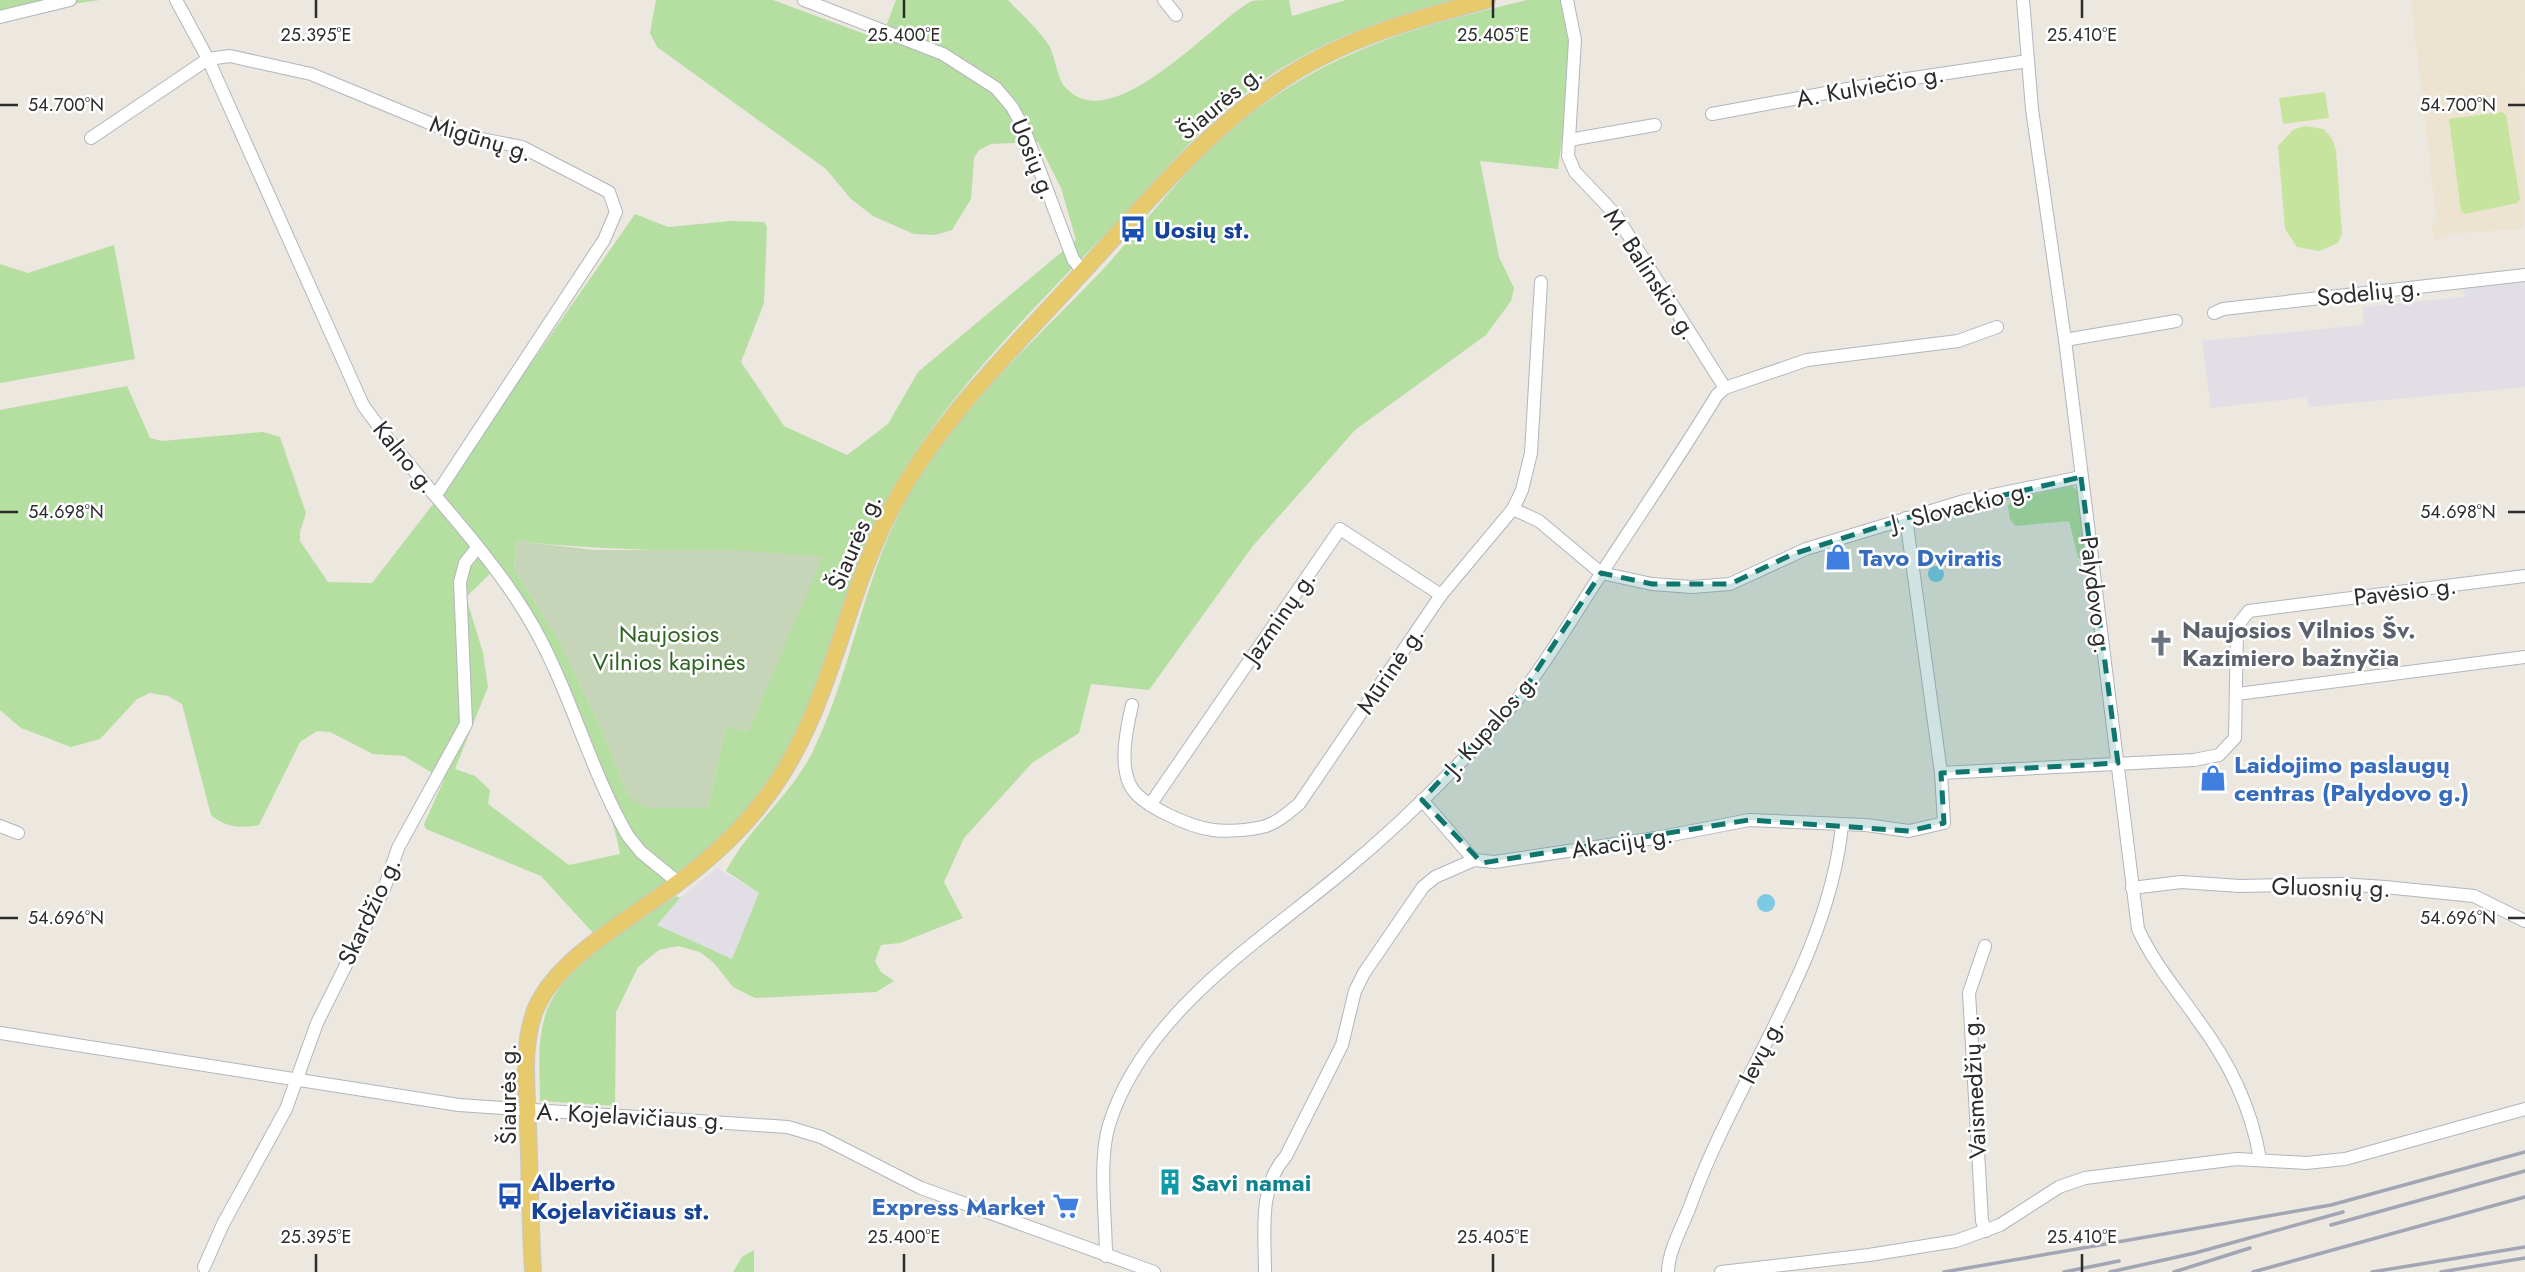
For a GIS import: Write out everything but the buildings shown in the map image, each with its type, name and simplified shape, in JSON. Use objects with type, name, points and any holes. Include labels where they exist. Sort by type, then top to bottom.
[{"type":"main road","name":"Šiaurės g.","points":[[533,1272],[528,1109],[531,1024],[550,984],[562,970],[679,883],[735,835],[762,803],[796,753],[813,715],[861,577],[884,523],[932,441],[1083,272],[1213,134],[1289,75],[1376,32],[1487,0]]},
{"type":"street","points":[[0,17],[70,0]]},
{"type":"street","name":"Kalno g.","points":[[176,0],[208,59],[331,327],[351,382],[386,438],[503,578],[543,642],[628,836],[641,852],[679,883]]},
{"type":"street","name":"Uosių g.","points":[[804,0],[943,54],[996,88],[1012,107],[1024,129],[1073,259],[1083,272]]},
{"type":"street","points":[[1164,0],[1175,15]]},
{"type":"street","name":"M. Balinskio g.","points":[[1567,0],[1576,40],[1568,156],[1575,172],[1615,214],[1725,388]]},
{"type":"street","name":"Palydovo g.","points":[[2023,0],[2028,61],[2138,929],[2150,955],[2226,1062],[2251,1115],[2260,1159]]},
{"type":"street","name":"Migūnų g.","points":[[208,59],[230,56],[311,74],[456,134],[522,146],[601,186],[614,198],[616,212],[604,240],[436,495]]},
{"type":"street","points":[[92,138],[208,59]]},
{"type":"street","name":"A. Kulviečio g.","points":[[1712,114],[1880,83],[2028,61]]},
{"type":"street","points":[[1569,140],[1655,125]]},
{"type":"street","name":"Sodelių g.","points":[[2214,313],[2223,309],[2525,275]]},
{"type":"street","name":"Mūrinė g.","points":[[1132,705],[1126,749],[1127,779],[1136,794],[1150,805],[1214,830],[1264,827],[1279,819],[1306,795],[1441,595],[1513,509],[1522,490],[1531,453],[1541,282]]},
{"type":"street","points":[[2065,340],[2176,321]]},
{"type":"street","points":[[1725,388],[1807,360],[1958,341],[1997,327]]},
{"type":"street","name":"J. Kupalos g.","points":[[1106,1256],[1105,1168],[1109,1126],[1134,1074],[1160,1032],[1178,1011],[1231,962],[1347,870],[1422,800],[1525,688],[1717,395],[1725,388]]},
{"type":"street","name":"J. Slovackio g.","points":[[1601,573],[1652,584],[1692,587],[1730,584],[1793,554],[1906,518],[1964,501],[2081,477]]},
{"type":"street","points":[[1513,509],[1539,521],[1601,573]]},
{"type":"street","name":"Akacijų g.","points":[[1265,1272],[1268,1183],[1273,1170],[1286,1156],[1342,1045],[1355,991],[1364,973],[1423,887],[1435,877],[1474,860],[1494,862],[1656,838],[1749,820],[1909,831],[1942,825],[1946,816],[1941,773],[1906,518]]},
{"type":"street","name":"Jazminų g.","points":[[1150,805],[1340,529],[1441,595]]},
{"type":"street","name":"Skardžio g.","points":[[204,1267],[223,1224],[286,1109],[317,1023],[384,889],[398,848],[466,723],[460,582],[465,563],[477,548]]},
{"type":"street","name":"Pavėsio g.","points":[[1941,773],[2194,760],[2220,755],[2235,738],[2237,625],[2249,611],[2525,576]]},
{"type":"street","points":[[2237,694],[2525,657]]},
{"type":"street","points":[[1422,800],[1474,860]]},
{"type":"street","name":"Ievų g.","points":[[1668,1272],[1708,1155],[1788,997],[1823,910],[1842,825]]},
{"type":"street","points":[[0,826],[18,833]]},
{"type":"street","name":"Gluosnių g.","points":[[2132,888],[2181,882],[2240,886],[2341,884],[2385,887],[2474,896],[2525,921]]},
{"type":"street","name":"Vaismedžių g.","points":[[1985,946],[1969,993],[1982,1221],[1986,1231]]},
{"type":"street","name":"A. Kojelavičiaus g.","points":[[0,1033],[459,1105],[715,1121],[806,1131],[921,1188],[1154,1272]]},
{"type":"street","points":[[1721,1272],[1924,1248],[1986,1231],[2059,1187],[2085,1178],[2237,1159],[2306,1163],[2345,1159],[2525,1109]]},
{"type":"highlighted area","points":[[2081,477],[2118,763],[1941,773],[1944,823],[1909,831],[1749,820],[1482,863],[1422,800],[1525,688],[1601,573],[1652,584],[1730,584],[1793,554],[1906,518]]},
{"type":"shaded area","points":[[2411,0],[2525,0],[2524,229],[2457,233],[2435,240],[2432,224],[2437,223]]},
{"type":"shaded area","points":[[2525,277],[2525,387],[2309,407],[2307,397],[2211,408],[2202,341],[2364,325],[2363,307],[2464,297],[2463,284]]},
{"type":"shaded area","points":[[717,868],[759,893],[732,959],[657,925],[680,898]]},
{"type":"green space","points":[[0,0],[100,0],[51,7],[0,21]]},
{"type":"green space","points":[[656,0],[773,0],[881,40],[896,0],[1008,0],[1048,44],[1060,79],[1066,88],[1086,100],[1109,99],[1135,88],[1162,71],[1252,1],[1289,0],[1292,16],[1346,0],[1455,0],[1401,15],[1349,34],[1299,58],[1251,89],[1197,136],[1025,318],[938,421],[891,492],[854,577],[800,726],[783,761],[765,788],[722,836],[698,858],[594,934],[541,876],[426,829],[424,824],[444,780],[404,756],[373,754],[330,732],[317,731],[300,742],[259,825],[239,827],[222,822],[211,815],[182,704],[168,696],[150,693],[137,699],[100,739],[71,747],[21,728],[0,710],[0,410],[127,386],[150,438],[162,441],[263,432],[280,437],[306,513],[300,541],[328,582],[372,583],[434,503],[635,214],[668,227],[731,221],[764,222],[767,227],[764,303],[741,362],[784,426],[847,455],[888,424],[918,372],[1076,240],[1061,188],[1038,142],[991,144],[979,150],[974,158],[971,199],[952,230],[935,235],[914,234],[873,216],[851,199],[826,169],[657,47],[650,33]],"holes":[[[517,541],[822,557],[748,731],[726,727],[708,808],[628,796],[607,742],[561,644],[514,569]],[[491,573],[520,617],[554,682],[605,803],[620,854],[569,865],[488,804],[490,790],[475,776],[455,769],[488,687],[483,653],[466,597]]]},
{"type":"green space","points":[[1527,0],[1561,0],[1572,64],[1558,169],[1480,161],[1499,257],[1514,288],[1511,301],[1486,335],[1355,430],[1252,547],[1149,690],[1091,684],[1079,733],[1032,763],[964,838],[944,882],[963,918],[900,943],[881,945],[875,961],[881,972],[894,981],[876,992],[755,998],[733,987],[714,963],[700,952],[678,946],[659,950],[638,967],[616,1012],[615,1106],[540,1101],[542,1030],[552,1000],[580,965],[619,934],[676,896],[680,898],[657,925],[732,959],[759,893],[726,871],[746,840],[793,783],[813,751],[838,689],[891,530],[924,470],[965,414],[988,388],[1102,270],[1211,148],[1284,90],[1358,51],[1397,36]]},
{"type":"green space","points":[[2325,92],[2329,118],[2283,124],[2279,98]]},
{"type":"green space","points":[[2502,112],[2506,115],[2520,199],[2517,203],[2465,214],[2461,211],[2449,119]]},
{"type":"green space","points":[[2304,126],[2324,129],[2336,150],[2342,234],[2338,243],[2319,251],[2297,247],[2285,229],[2278,146],[2293,130]]},
{"type":"green space","points":[[114,245],[135,359],[0,383],[0,264],[28,273]]},
{"type":"green space","points":[[2072,486],[2078,492],[2086,559],[2082,561],[2078,557],[2069,521],[2016,526],[2010,520],[2008,506],[2012,499]]},
{"type":"green space","name":"Naujosios Vilnios kapinės","points":[[517,541],[595,550],[738,550],[823,557],[748,731],[726,727],[708,808],[645,808],[628,796],[607,742],[561,644],[514,569]]},
{"type":"green space","points":[[754,1250],[754,1272],[733,1272],[742,1257]]},
{"type":"water","points":[[1933,566],[1939,566],[1944,574],[1942,580],[1933,582],[1928,577],[1928,571]]},
{"type":"water","points":[[1762,894],[1770,894],[1775,903],[1773,910],[1762,912],[1757,907],[1757,899]]},
{"type":"railway","points":[[1944,1272],[2331,1205],[2525,1152]]},
{"type":"railway","points":[[2331,1225],[2525,1171]]},
{"type":"railway","points":[[2253,1272],[2525,1197]]},
{"type":"railway","points":[[2110,1272],[2195,1253],[2343,1212]]},
{"type":"railway","points":[[2372,1272],[2525,1247]]},
{"type":"railway","points":[[2174,1272],[2250,1248]]},
{"type":"railway","points":[[2441,1272],[2525,1258]]},
{"type":"railway","points":[[2064,1272],[2119,1261]]},
{"type":"place","name":"Uosių st.","points":[[1133,229]]},
{"type":"place","name":"Tavo Dviratis","points":[[1838,557]]},
{"type":"place","name":"Naujosios Vilnios Šv. Kazimiero bažnyčia","points":[[2161,643]]},
{"type":"place","name":"Laidojimo paslaugų centras (Palydovo g.)","points":[[2213,778]]},
{"type":"place","name":"Savi namai","points":[[1170,1182]]},
{"type":"place","name":"Alberto Kojelavičiaus st.","points":[[510,1196]]},
{"type":"place","name":"Express Market","points":[[1066,1206]]}]
